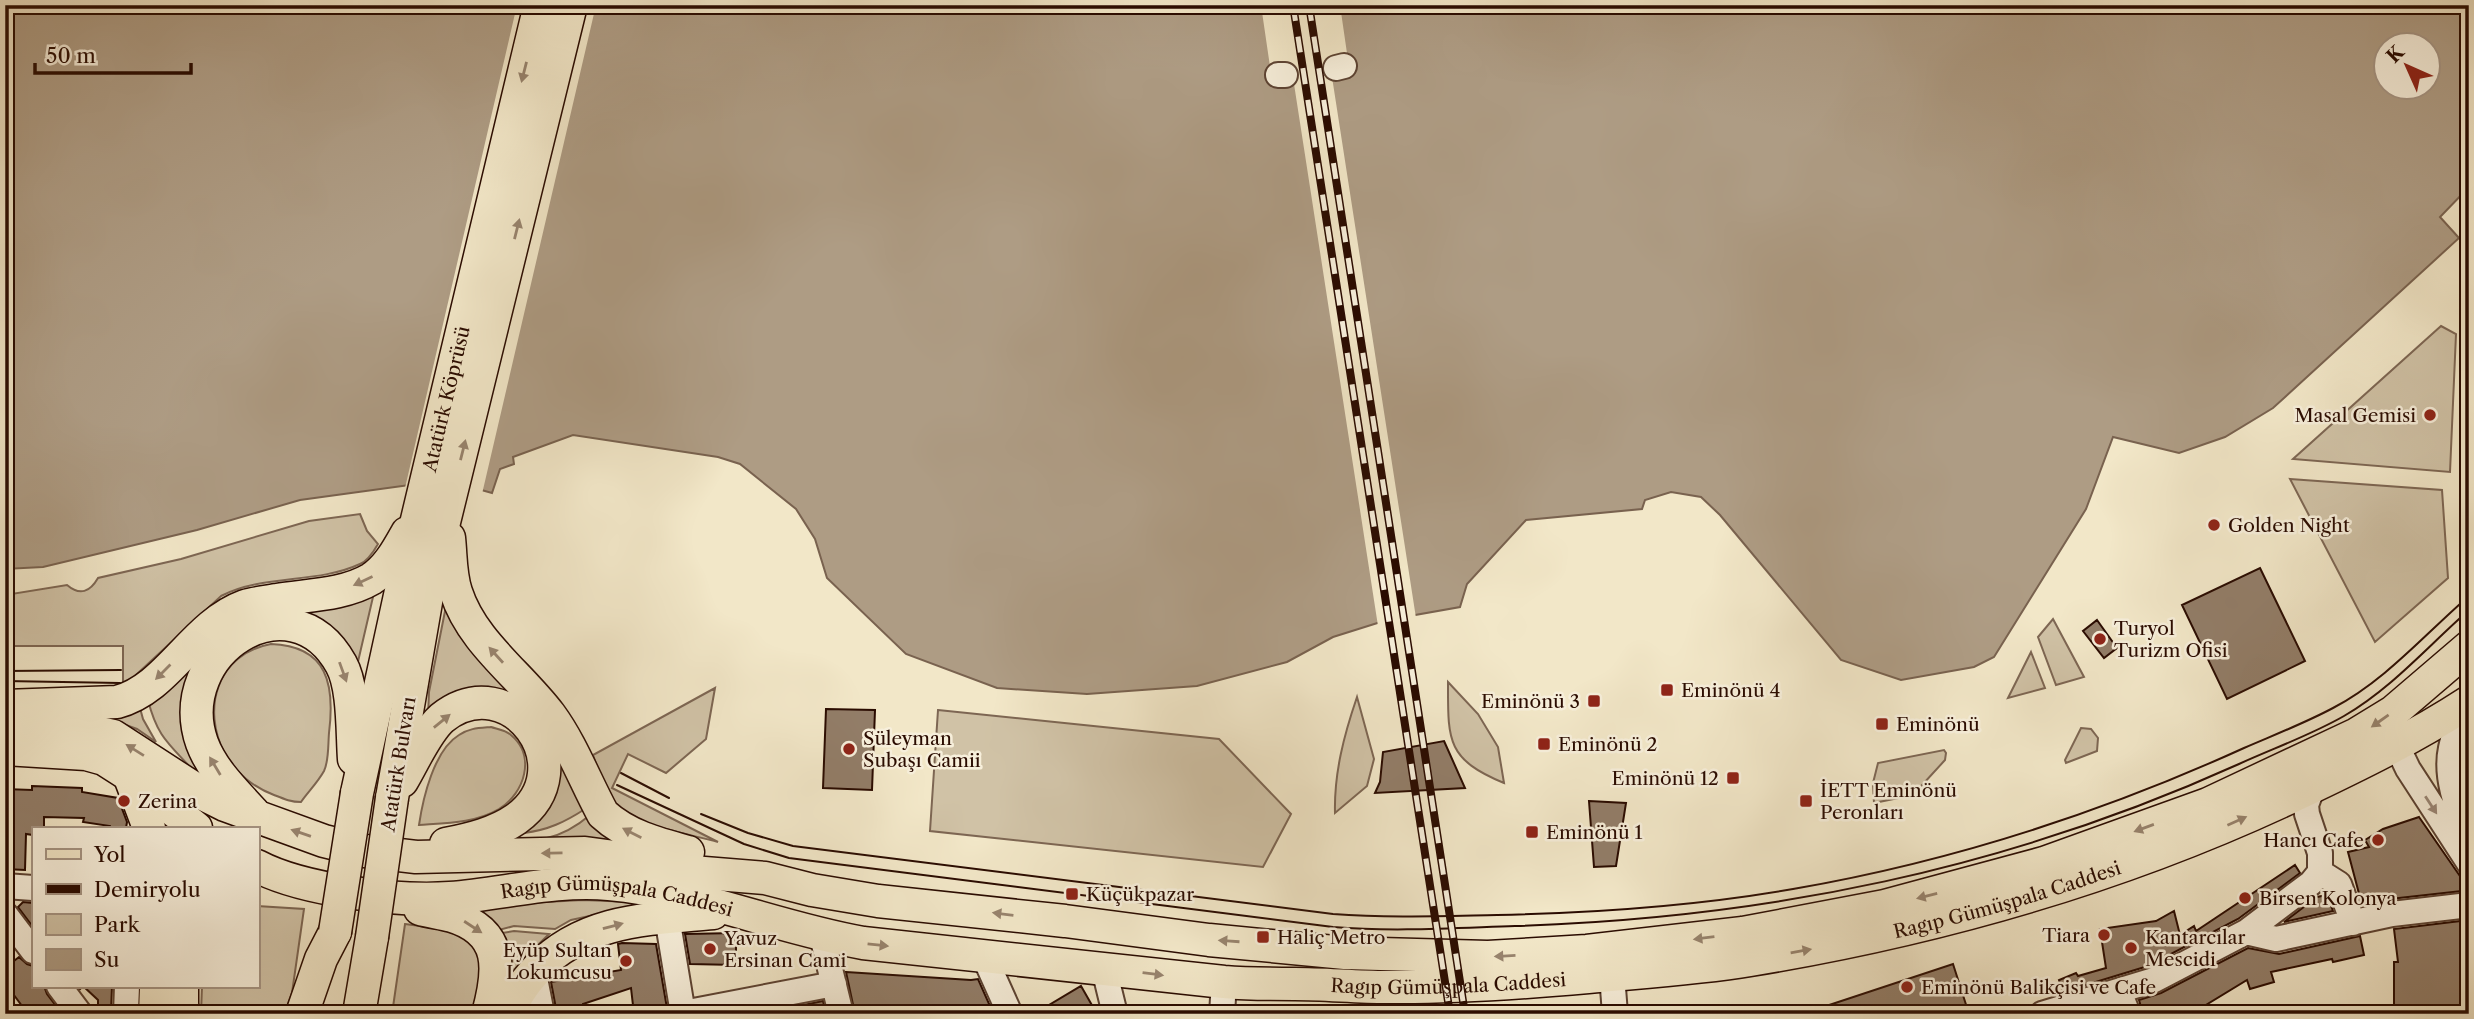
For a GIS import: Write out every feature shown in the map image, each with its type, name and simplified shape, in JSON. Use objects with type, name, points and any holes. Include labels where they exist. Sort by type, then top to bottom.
[{"type":"main road","name":"Atatürk Köprüsü","points":[[433,513],[540,5]]},
{"type":"main road","name":"Atatürk Köprüsü","points":[[357,793],[397,606],[433,513],[571,5]]},
{"type":"main road","points":[[5,706],[117,702],[129,699],[151,684],[225,616],[246,606],[344,589],[371,578],[433,513]]},
{"type":"main road","points":[[433,513],[466,615],[488,646],[549,714],[565,738],[603,814],[612,822],[655,844],[731,862],[765,878]]},
{"type":"main road","name":"Atatürk Bulvarı","points":[[359,1014],[392,798],[440,534],[433,513]]},
{"type":"main road","points":[[259,818],[217,771],[203,744],[197,723],[204,678],[213,659],[229,642],[248,631],[265,626],[285,625],[304,630],[320,639],[342,666],[347,678],[357,793]]},
{"type":"main road","name":"Ragıp Gümüşpala Caddesi","points":[[386,896],[448,898],[540,885],[607,884],[675,895],[822,936],[863,943],[1263,985],[1475,986],[1747,961],[1901,930],[2023,898],[2105,873],[2212,832],[2265,794],[2371,727],[2469,647]]},
{"type":"main road","points":[[2397,746],[2433,678]]},
{"type":"main road","points":[[392,798],[433,729],[443,718],[460,708],[479,703],[499,705],[518,714],[539,738],[545,772],[535,799],[527,810],[516,819],[479,837],[438,846],[416,857]]},
{"type":"main road","name":"Ragıp Gümüşpala Caddesi","points":[[5,724],[90,731],[113,736],[201,793],[225,805],[338,845],[365,851],[416,857],[585,853],[692,872],[765,878],[812,890],[878,901],[974,910],[1209,940],[1345,953],[1488,957],[1587,951],[1743,933],[1932,895],[2095,846],[2208,804],[2313,786],[2397,746],[2466,704]]},
{"type":"main road","points":[[5,749],[86,754],[104,759],[129,775],[195,827]]},
{"type":"main road","points":[[129,775],[149,827]]},
{"type":"main road","name":"Atatürk Bulvarı","points":[[324,1014],[357,793]]},
{"type":"main road","points":[[259,867],[273,875],[306,885],[386,896],[404,905],[452,916],[471,924],[488,938],[496,958],[497,972],[488,1014]]},
{"type":"main road","points":[[259,891],[291,891],[306,885]]},
{"type":"main road","points":[[509,1014],[521,988],[547,959],[568,943],[597,930],[627,922],[740,912]]},
{"type":"main road","points":[[302,1014],[321,959],[335,932]]},
{"type":"main road","points":[[372,937],[374,1014]]},
{"type":"main road","points":[[155,1014],[156,988]]},
{"type":"main road","points":[[182,988],[184,1014]]},
{"type":"street","points":[[2466,704],[2451,748],[2449,768],[2466,818]]},
{"type":"street","points":[[2397,746],[2407,769],[2469,863]]},
{"type":"street","points":[[2042,1014],[2124,1002],[2154,980],[2246,932],[2311,883],[2320,872],[2320,853],[2306,804],[2313,786]]},
{"type":"street","points":[[2320,872],[2339,884],[2353,923]]},
{"type":"street","points":[[5,886],[32,888]]},
{"type":"street","points":[[2246,932],[2276,939],[2392,914],[2469,905]]},
{"type":"street","points":[[5,914],[21,947]]},
{"type":"street","points":[[667,917],[683,1014],[834,984]]},
{"type":"street","points":[[822,936],[841,1014]]},
{"type":"street","points":[[984,956],[1010,1014]]},
{"type":"street","points":[[1104,969],[1115,1014]]},
{"type":"street","points":[[534,973],[542,1014]]},
{"type":"street","points":[[1612,975],[1615,1014]]},
{"type":"street","points":[[1222,1014],[1224,982]]},
{"type":"street","points":[[60,988],[80,1014]]},
{"type":"street","points":[[126,1014],[127,988]]},
{"type":"green space","points":[[2441,326],[2456,334],[2450,472],[2293,459]]},
{"type":"green space","points":[[2290,479],[2442,490],[2448,578],[2375,642]]},
{"type":"green space","points":[[2461,493],[2469,493],[2469,565],[2466,567]]},
{"type":"green space","points":[[360,514],[367,531],[378,544],[366,561],[343,570],[255,585],[221,596],[123,687],[123,646],[5,646],[5,595],[67,585],[76,591],[84,591],[92,587],[98,578],[181,559],[309,521]]},
{"type":"green space","points":[[370,592],[373,597],[357,666],[289,613]]},
{"type":"green space","points":[[447,601],[526,706],[428,717],[429,692]]},
{"type":"green space","points":[[2053,619],[2084,677],[2056,685],[2038,637]]},
{"type":"green space","points":[[271,644],[290,646],[305,652],[316,660],[324,671],[328,684],[331,715],[327,762],[322,775],[301,802],[267,792],[240,773],[225,754],[214,719],[219,686],[226,671],[238,659],[253,650]]},
{"type":"green space","points":[[2031,652],[2045,688],[2008,698]]},
{"type":"green space","points":[[197,655],[182,710],[186,736],[198,766],[192,769],[160,731],[148,700]]},
{"type":"green space","points":[[1448,682],[1478,714],[1498,747],[1504,783],[1471,765],[1454,745],[1450,733]]},
{"type":"green space","points":[[715,688],[706,739],[666,773],[628,754],[612,788],[718,842],[661,828],[633,817],[612,800],[593,755]]},
{"type":"green space","points":[[1357,697],[1374,759],[1367,786],[1335,813],[1341,754]]},
{"type":"green space","points":[[140,708],[156,742],[137,729],[109,719]]},
{"type":"green space","points":[[938,710],[1219,739],[1291,814],[1263,867],[930,831]]},
{"type":"green space","points":[[491,727],[509,733],[523,753],[524,774],[515,794],[490,814],[461,822],[419,825],[431,776],[450,742],[463,733]]},
{"type":"green space","points":[[2081,728],[2091,729],[2098,738],[2097,751],[2066,763],[2065,760]]},
{"type":"green space","points":[[1944,750],[1945,760],[1913,795],[1874,803],[1873,783],[1878,763]]},
{"type":"green space","points":[[560,755],[585,809],[556,825],[524,833],[541,816],[552,799],[558,779]]},
{"type":"green space","points":[[590,815],[616,841],[547,838],[570,830]]},
{"type":"green space","points":[[583,900],[632,902],[632,907],[571,920],[555,929],[514,926],[499,930],[481,913],[484,910],[526,903]]},
{"type":"green space","points":[[259,906],[304,909],[292,993],[284,1014],[201,1014],[202,988],[259,988]]},
{"type":"green space","points":[[405,924],[447,931],[472,945],[478,956],[480,970],[471,1014],[392,1014]]},
{"type":"green space","points":[[514,931],[549,934],[523,960],[510,981],[502,933]]},
{"type":"water","points":[[5,5],[2469,5],[2469,187],[2440,217],[2459,238],[2273,408],[2225,437],[2179,453],[2113,437],[2086,509],[1994,657],[1974,667],[1901,680],[1841,660],[1720,515],[1701,497],[1671,492],[1645,500],[1642,509],[1526,520],[1467,584],[1460,607],[1387,620],[1333,637],[1287,662],[1197,686],[1087,694],[997,688],[906,654],[827,578],[815,539],[796,509],[740,464],[718,457],[573,435],[513,457],[514,464],[500,469],[492,493],[446,480],[300,500],[197,530],[43,567],[5,569]]},
{"type":"pier","points":[[517,5],[596,5],[482,494],[445,484],[405,488]]},
{"type":"pier","points":[[1261,5],[1340,5],[1350,74],[1332,77],[1416,618],[1378,626],[1294,84],[1273,87]]},
{"type":"building","points":[[2260,568],[2305,661],[2227,699],[2182,605]]},
{"type":"building","name":"Turyol Turizm Ofisi","points":[[2097,620],[2117,648],[2104,658],[2083,631]]},
{"type":"building","name":"Süleyman Subaşı Camii","points":[[826,709],[875,710],[872,790],[823,788]]},
{"type":"building","points":[[1444,741],[1465,788],[1375,793],[1380,782],[1383,752]]},
{"type":"building","points":[[32,786],[82,788],[82,792],[118,798],[127,822],[126,827],[83,822],[84,818],[44,817],[44,827],[32,827],[32,835],[26,834],[25,870],[5,869],[5,789],[32,790]]},
{"type":"building","points":[[1589,801],[1626,803],[1616,866],[1594,867]]},
{"type":"building","points":[[2419,817],[2462,879],[2462,891],[2362,905],[2348,852],[2369,847],[2365,840],[2383,829]]},
{"type":"building","points":[[2295,865],[2300,873],[2238,919],[2148,966],[2063,992],[2059,980],[2076,973],[2078,976],[2106,968],[2100,929],[2156,921],[2174,911],[2180,935],[2194,926],[2196,931]]},
{"type":"building","points":[[2327,895],[2333,911],[2284,922],[2317,897]]},
{"type":"building","points":[[23,902],[32,903],[32,926],[18,907]]},
{"type":"building","points":[[2469,920],[2469,1014],[2394,1014],[2394,962],[2398,962],[2394,929]]},
{"type":"building","name":"Yavuz Ersinan Cami","points":[[736,933],[736,965],[690,964],[685,934]]},
{"type":"building","points":[[2360,936],[2364,955],[2271,972],[2274,982],[2250,989],[2247,980],[2206,1005],[2208,1014],[2143,1014],[2139,1000],[2161,993],[2248,948],[2279,954]]},
{"type":"building","points":[[618,944],[656,944],[668,1014],[634,1014],[631,988],[583,1004],[583,1014],[557,1014],[551,982],[621,970]]},
{"type":"building","points":[[19,957],[32,966],[32,988],[45,988],[56,1006],[46,1014],[28,1014],[5,983],[5,968]]},
{"type":"building","points":[[1953,964],[1969,1014],[1811,1014],[1811,1011]]},
{"type":"building","points":[[846,972],[978,979],[990,1006],[947,1014],[855,1014]]},
{"type":"building","points":[[1081,986],[1097,1014],[1034,1014]]},
{"type":"building","points":[[85,988],[112,988],[111,1011],[98,1010],[98,1000]]},
{"type":"building","points":[[823,1001],[826,1014],[770,1014],[770,1012]]},
{"type":"tram line","points":[[701,814],[748,833],[793,846],[1333,914],[1534,914],[1646,908],[1720,900],[1851,878],[1967,850],[2080,814],[2190,772],[2312,719],[2352,697],[2387,671],[2469,596]]},
{"type":"tram line","points":[[617,785],[744,844],[789,858],[1333,927],[1424,929],[1609,921],[1794,899],[1885,881],[1975,859],[2152,801],[2344,716],[2394,680],[2469,610]]},
{"type":"tram line","points":[[5,671],[121,670]]},
{"type":"tram line","points":[[5,681],[120,683]]},
{"type":"tram line","points":[[621,773],[669,798]]},
{"type":"railway","points":[[1293,5],[1450,1014]]},
{"type":"railway","points":[[1309,5],[1465,1014]]},
{"type":"place","name":"Masal Gemisi","points":[[2430,415]]},
{"type":"place","name":"Golden Night","points":[[2214,525]]},
{"type":"place","name":"Turyol Turizm Ofisi","points":[[2100,639]]},
{"type":"place","name":"Eminönü 4","points":[[1667,690]]},
{"type":"place","name":"Eminönü 3","points":[[1594,701]]},
{"type":"place","name":"Eminönü","points":[[1882,724]]},
{"type":"place","name":"Eminönü 2","points":[[1544,744]]},
{"type":"place","name":"Süleyman Subaşı Camii","points":[[849,749]]},
{"type":"place","name":"Eminönü 12","points":[[1733,778]]},
{"type":"place","name":"Zerina","points":[[124,801]]},
{"type":"place","name":"İETT Eminönü Peronları","points":[[1806,801]]},
{"type":"place","name":"Eminönü 1","points":[[1532,832]]},
{"type":"place","name":"Hancı Cafe","points":[[2378,840]]},
{"type":"place","name":"Küçükpazar","points":[[1072,894]]},
{"type":"place","name":"Birsen Kolonya","points":[[2245,898]]},
{"type":"place","name":"Tiara","points":[[2104,935]]},
{"type":"place","name":"Haliç Metro","points":[[1263,937]]},
{"type":"place","name":"Kantarcılar Mescidi","points":[[2131,948]]},
{"type":"place","name":"Yavuz Ersinan Cami","points":[[710,949]]},
{"type":"place","name":"Eyüp Sultan Lokumcusu","points":[[626,961]]},
{"type":"place","name":"Eminönü Balikçisi ve Cafe","points":[[1907,987]]}]
